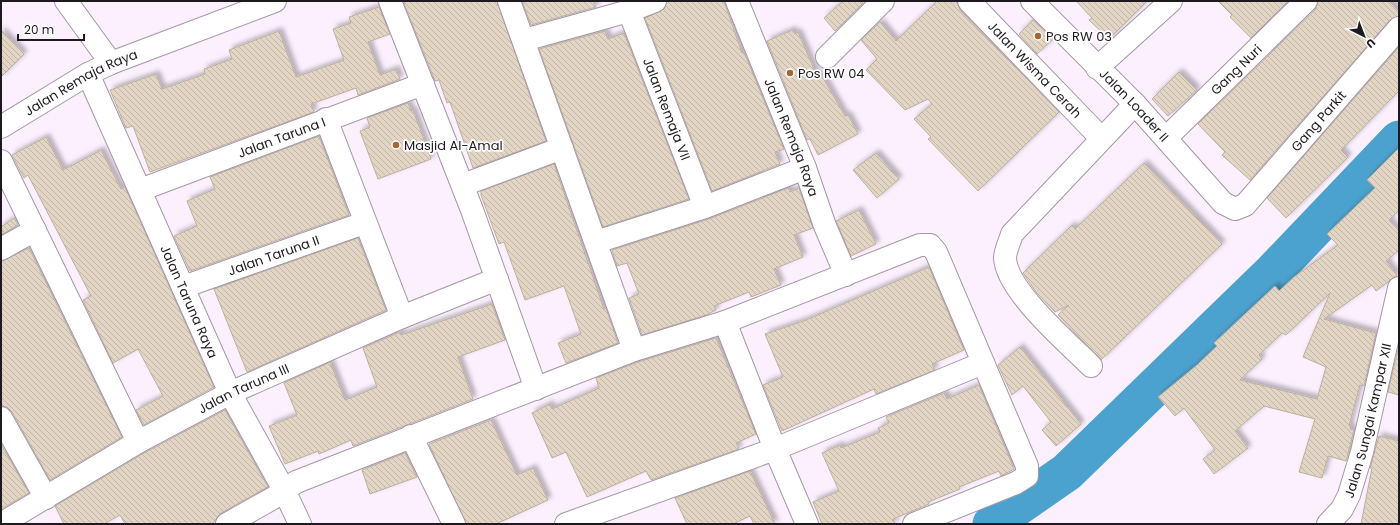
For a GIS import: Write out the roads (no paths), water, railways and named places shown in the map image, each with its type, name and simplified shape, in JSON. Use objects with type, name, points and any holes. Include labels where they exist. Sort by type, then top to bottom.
[{"type":"street","points":[[66,1],[111,63]]},
{"type":"street","name":"Jalan Remaja Raya","points":[[1,127],[88,74],[111,63],[275,1]]},
{"type":"street","points":[[390,1],[463,185],[536,390]]},
{"type":"street","points":[[509,1],[634,350]]},
{"type":"street","points":[[524,40],[629,11],[655,1]]},
{"type":"street","name":"Jalan Remaja Raya","points":[[737,1],[805,168],[825,226],[846,275]]},
{"type":"street","points":[[827,57],[883,1]]},
{"type":"street","name":"Jalan Wisma Cerah","points":[[969,1],[1101,138]]},
{"type":"street","points":[[1097,68],[1171,1]]},
{"type":"street","name":"Gang Nuri","points":[[1166,138],[1306,1]]},
{"type":"street","name":"Jalan Loader II","points":[[1034,2],[1097,68],[1135,104],[1223,203],[1235,208]]},
{"type":"street","name":"Jalan Remaja VII","points":[[629,11],[705,207]]},
{"type":"street","name":"Gang Parkit","points":[[1235,208],[1245,205],[1399,28]]},
{"type":"street","name":"Jalan Taruna Raya","points":[[88,74],[230,393],[284,490],[300,524]]},
{"type":"street","name":"Jalan Taruna I","points":[[140,190],[326,119],[423,84]]},
{"type":"street","points":[[1091,366],[1018,291],[1008,271],[1005,257],[1012,234],[1101,138],[1135,104]]},
{"type":"street","points":[[326,119],[364,223],[402,317]]},
{"type":"street","points":[[463,185],[562,148]]},
{"type":"street","points":[[1,161],[138,442]]},
{"type":"street","points":[[596,242],[705,207],[805,168]]},
{"type":"street","name":"Jalan Taruna II","points":[[183,287],[364,223]]},
{"type":"street","points":[[1,249],[35,230]]},
{"type":"street","points":[[227,524],[275,497],[296,482],[412,436],[536,390],[634,350],[726,322],[920,245],[930,245],[936,252],[984,363],[1027,466],[1027,476],[1016,483],[914,524]]},
{"type":"street","name":"Jalan Taruna III","points":[[1,524],[138,442],[230,393],[402,317],[497,279]]},
{"type":"street","name":"Jalan Sungai Kampar XII","points":[[1328,524],[1342,509],[1350,495],[1362,452],[1399,288]]},
{"type":"street","points":[[726,322],[774,449],[807,524]]},
{"type":"street","points":[[566,524],[774,449],[984,363]]},
{"type":"street","points":[[1,418],[46,498]]},
{"type":"street","points":[[412,436],[454,524]]},
{"type":"waterway","points":[[992,524],[1067,472],[1273,272],[1399,140]]},
{"type":"place","name":"Pos RW 03","points":[[1038,36]]},
{"type":"place","name":"Pos RW 04","points":[[790,73]]},
{"type":"place","name":"Masjid Al-Amal","points":[[396,145]]}]
